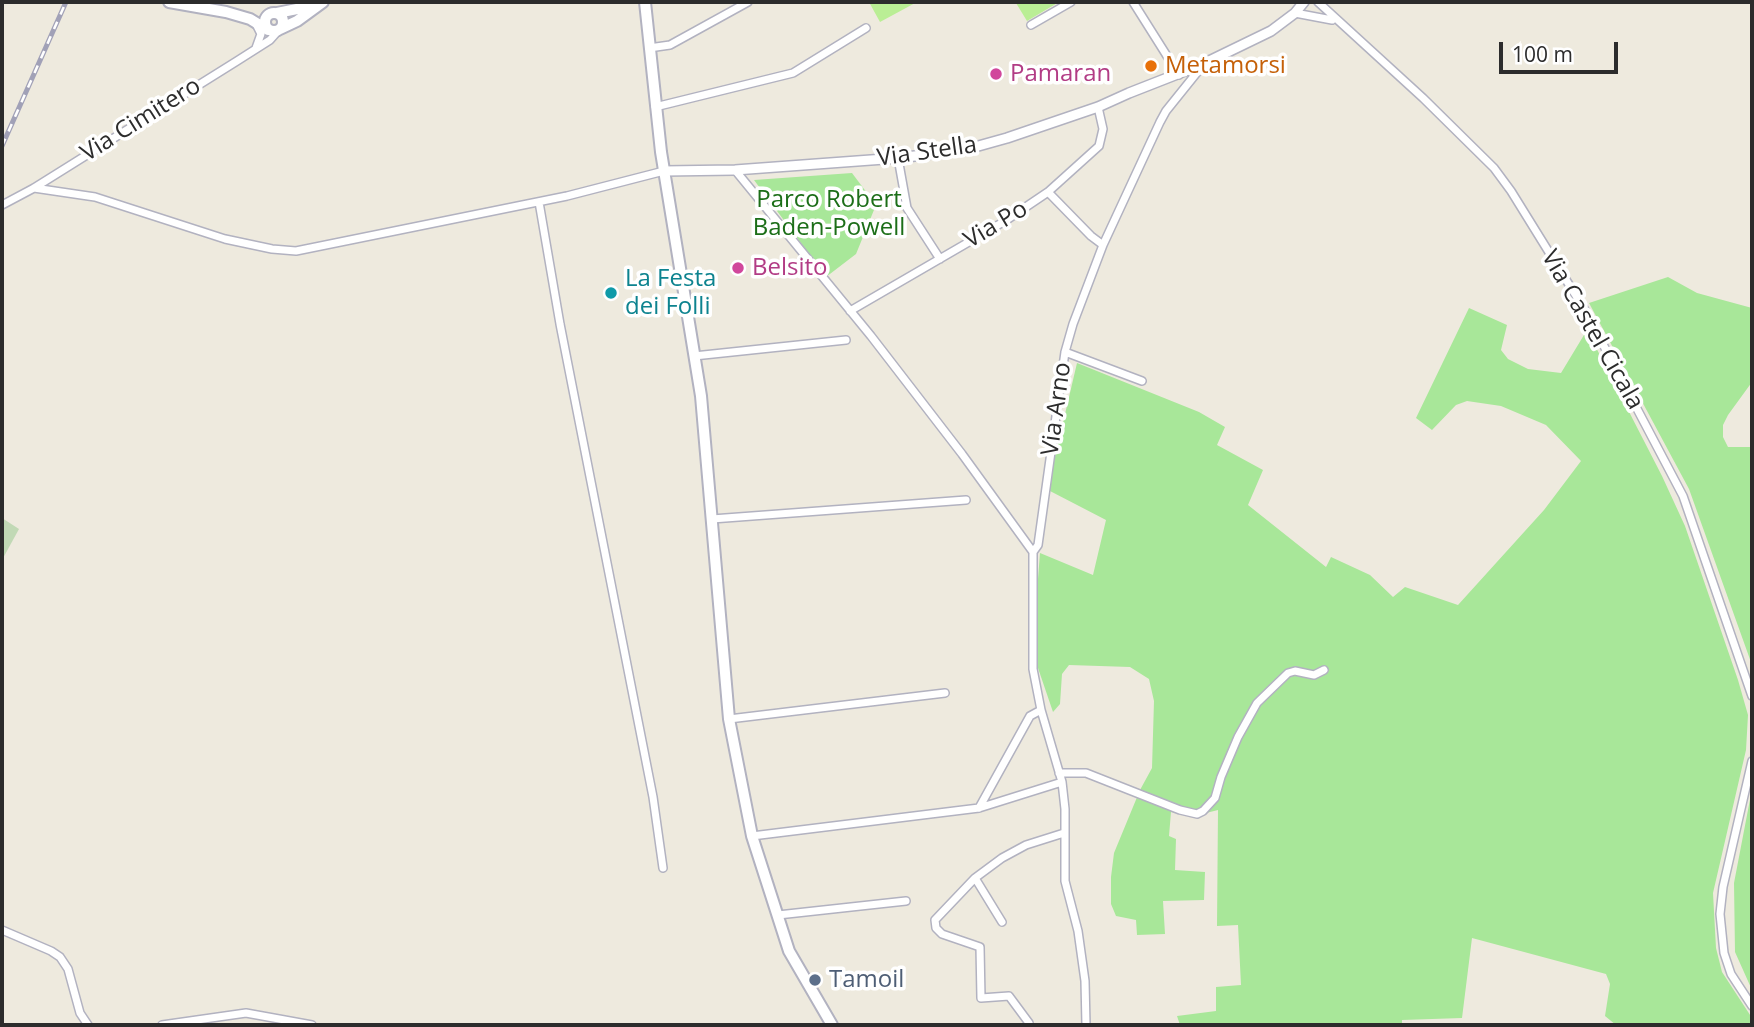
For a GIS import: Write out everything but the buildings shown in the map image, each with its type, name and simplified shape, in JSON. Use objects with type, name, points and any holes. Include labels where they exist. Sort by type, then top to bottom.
[{"type":"main road","points":[[169,2],[226,12],[274,13],[295,11],[322,2]]},
{"type":"main road","points":[[226,12],[275,30],[297,22],[322,2]]},
{"type":"main road","points":[[645,2],[655,107],[701,396],[729,719],[752,836],[789,951],[832,1025]]},
{"type":"main road","points":[[274,13],[283,20],[275,30]]},
{"type":"main road","points":[[274,13],[264,21],[275,30]]},
{"type":"street","points":[[649,48],[670,45],[748,2]]},
{"type":"street","points":[[1031,25],[1071,2]]},
{"type":"street","points":[[1133,2],[1179,75]]},
{"type":"street","points":[[1203,64],[1271,31],[1295,13],[1304,2]]},
{"type":"street","name":"Via Castel Cicala","points":[[1318,2],[1380,57],[1493,168],[1511,191],[1579,300],[1683,496],[1752,696]]},
{"type":"street","points":[[1295,13],[1324,17],[1339,23]]},
{"type":"street","points":[[254,22],[261,34],[256,49]]},
{"type":"street","points":[[655,107],[793,73],[866,27]]},
{"type":"street","name":"Via Cimitero","points":[[2,205],[34,188],[256,49],[275,30]]},
{"type":"street","name":"Via Stella","points":[[664,170],[735,170],[898,158],[964,150],[1098,107],[1203,64]]},
{"type":"street","name":"Via Arno","points":[[1086,1025],[1085,981],[1080,943],[1065,881],[1065,809],[1062,782],[1041,710],[1033,668],[1033,552],[1038,545],[1065,352],[1103,245],[1166,111],[1203,64]]},
{"type":"street","name":"Via Po","points":[[850,311],[1048,192],[1098,146],[1103,129],[1098,107]]},
{"type":"street","points":[[898,158],[907,208],[940,258]]},
{"type":"street","points":[[34,188],[95,197],[225,239],[296,251],[539,202],[664,170]]},
{"type":"street","points":[[735,170],[962,454],[1033,552]]},
{"type":"street","points":[[1048,192],[1103,245]]},
{"type":"street","points":[[539,202],[560,324],[653,797],[663,868]]},
{"type":"street","points":[[694,356],[846,340]]},
{"type":"street","points":[[1065,352],[1142,381]]},
{"type":"street","points":[[712,519],[966,500]]},
{"type":"street","points":[[1059,773],[1086,773],[1180,810],[1197,814],[1215,798],[1238,737],[1257,703],[1288,673],[1295,671],[1314,675],[1324,670]]},
{"type":"street","points":[[729,719],[945,693]]},
{"type":"street","points":[[979,808],[1030,716],[1041,710]]},
{"type":"street","points":[[1752,761],[1723,887],[1720,914],[1724,953],[1731,974],[1752,1006]]},
{"type":"street","points":[[752,836],[979,808],[1062,782]]},
{"type":"street","points":[[1030,1023],[1009,996],[981,998],[980,947],[946,936],[935,924],[938,915],[975,878],[1026,845],[1064,833]]},
{"type":"street","points":[[975,878],[1002,922]]},
{"type":"street","points":[[778,915],[906,901]]},
{"type":"street","points":[[2,930],[60,957],[68,968],[80,1013],[88,1025]]},
{"type":"street","points":[[162,1025],[246,1013],[312,1025]]},
{"type":"green space","points":[[869,2],[917,2],[880,22]]},
{"type":"green space","points":[[1059,2],[1027,21],[1016,3]]},
{"type":"green space","name":"Parco Robert Baden-Powell","points":[[852,173],[876,205],[856,254],[826,277],[754,180]]},
{"type":"green space","points":[[1668,277],[1697,293],[1752,308],[1752,382],[1728,415],[1723,425],[1723,437],[1728,447],[1750,447],[1752,459],[1752,665],[1689,489],[1589,303]]},
{"type":"green space","points":[[1469,308],[1507,325],[1501,350],[1508,359],[1528,369],[1561,373],[1587,330],[1685,526],[1748,715],[1746,750],[1713,893],[1716,948],[1722,972],[1752,1018],[1752,1025],[1616,1025],[1605,1016],[1610,984],[1606,974],[1472,938],[1462,1018],[1402,1020],[1402,1025],[1180,1025],[1177,1016],[1216,1011],[1216,987],[1241,985],[1238,925],[1217,926],[1218,810],[1194,816],[1171,812],[1169,836],[1176,839],[1175,870],[1205,872],[1204,900],[1163,901],[1165,934],[1137,935],[1136,920],[1116,916],[1111,904],[1111,877],[1114,853],[1152,768],[1154,701],[1149,679],[1130,667],[1069,665],[1062,674],[1060,704],[1053,712],[1038,668],[1037,592],[1040,553],[1093,575],[1106,520],[1050,491],[1054,461],[1077,363],[1199,412],[1225,427],[1217,445],[1263,470],[1248,505],[1326,567],[1331,557],[1370,575],[1393,597],[1405,587],[1458,605],[1544,510],[1581,461],[1546,425],[1501,406],[1467,401],[1456,405],[1432,430],[1416,418]]},
{"type":"green space","points":[[2,518],[19,529],[2,560]]},
{"type":"green space","points":[[1752,789],[1752,990],[1735,952],[1734,883]]},
{"type":"railway","points":[[2,146],[66,2]]},
{"type":"place","name":"Metamorsi","points":[[1151,66]]},
{"type":"place","name":"Pamaran","points":[[996,74]]},
{"type":"place","name":"Belsito","points":[[738,268]]},
{"type":"place","name":"La Festa dei Folli","points":[[611,293]]},
{"type":"place","name":"Tamoil","points":[[815,980]]}]
